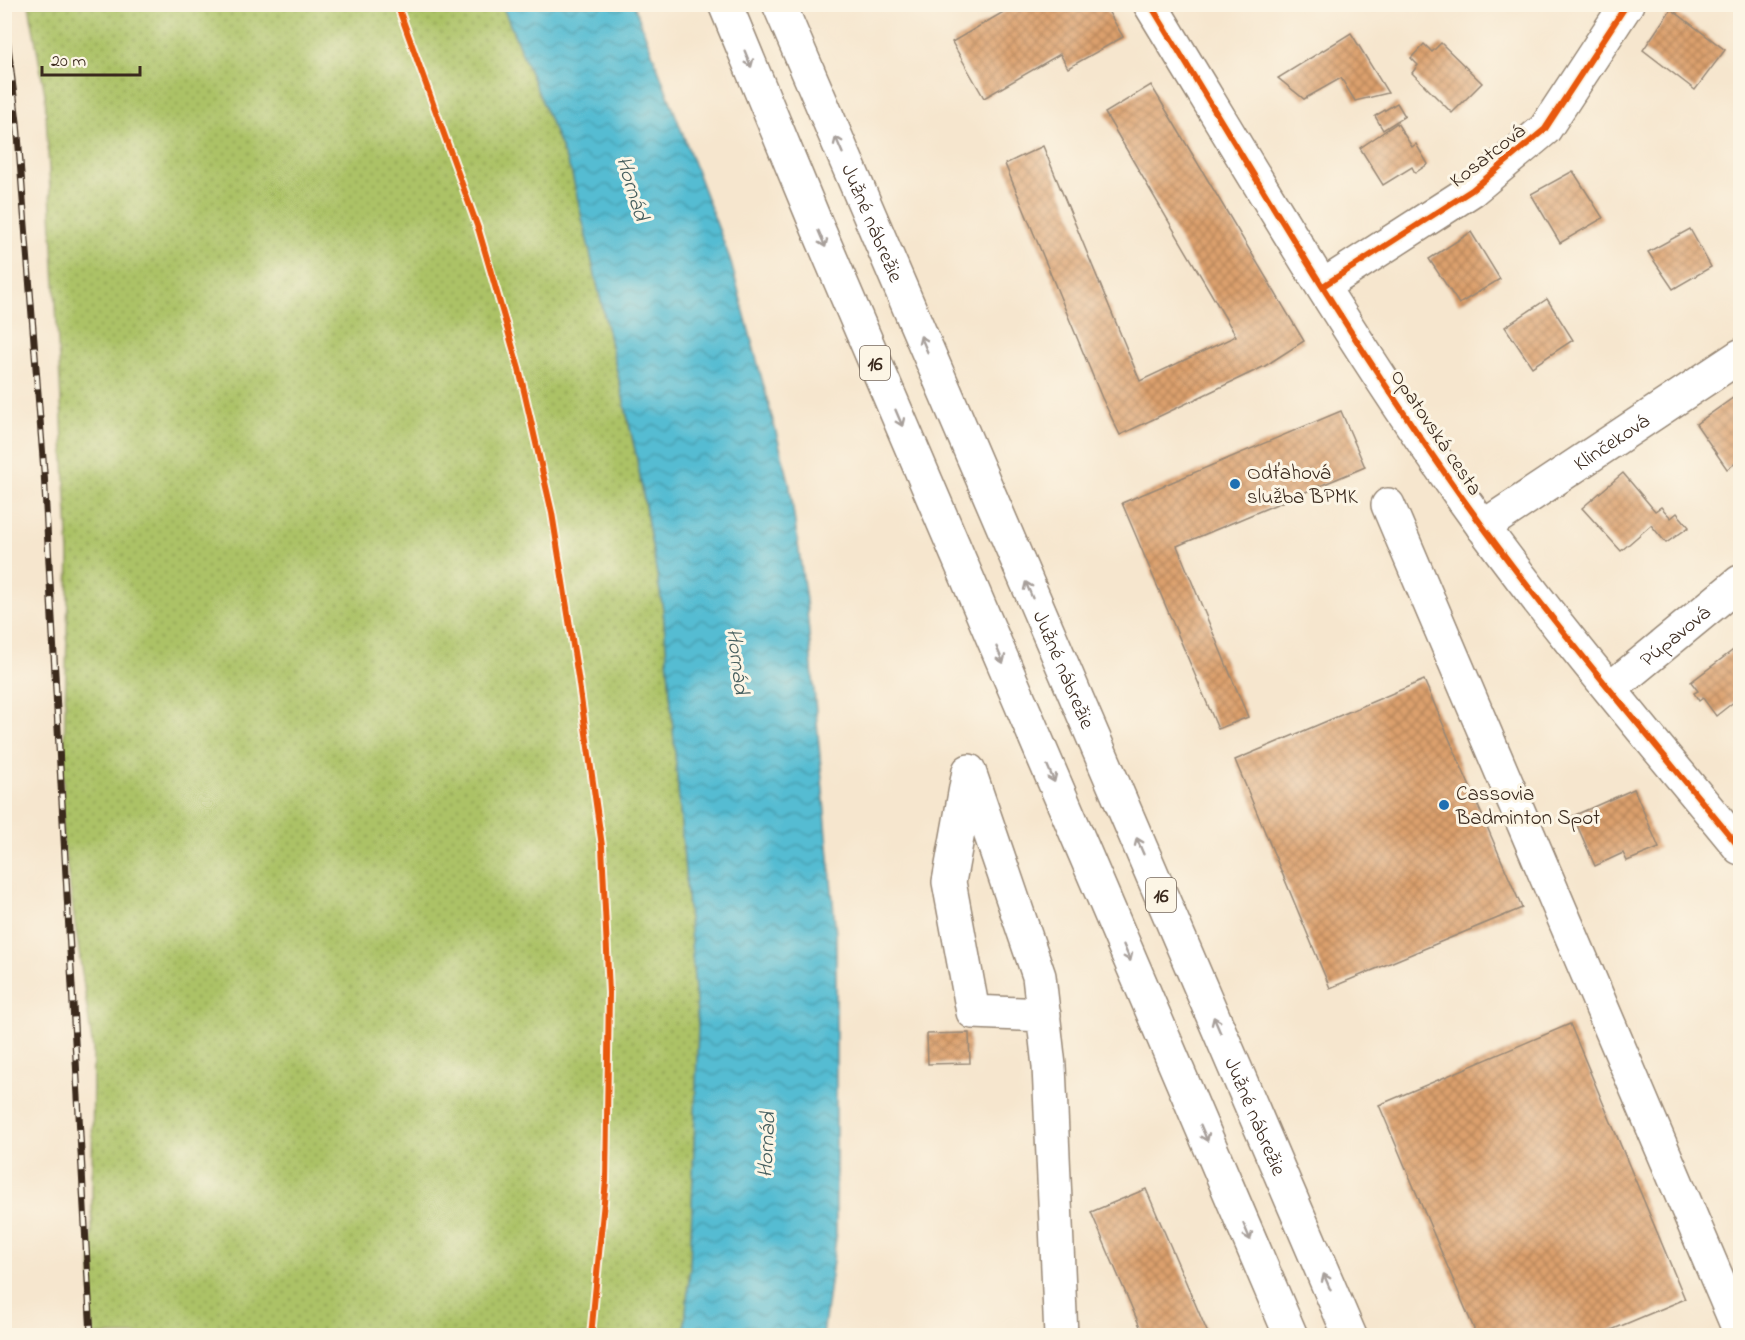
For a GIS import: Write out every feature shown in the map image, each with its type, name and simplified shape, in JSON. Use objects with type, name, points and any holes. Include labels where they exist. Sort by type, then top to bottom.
[{"type":"main road","name":"16","points":[[725,4],[825,246],[1291,1335]]},
{"type":"main road","name":"Južné nábrežie","points":[[779,4],[1350,1335]]},
{"type":"main road","name":"Opatovská cesta","points":[[1150,4],[1372,366],[1483,527],[1740,848]]},
{"type":"main road","name":"Kosatcová","points":[[1323,286],[1472,190],[1545,129],[1627,4]]},
{"type":"main road","name":"Klinčeková","points":[[1483,527],[1740,356]]},
{"type":"main road","points":[[1388,505],[1740,1332]]},
{"type":"main road","name":"Púpavová","points":[[1610,688],[1740,582]]},
{"type":"main road","points":[[1044,1015],[974,1012],[949,882],[969,771],[1040,976],[1044,1015],[1049,1066],[1061,1335]]},
{"type":"green space","points":[[29,5],[502,5],[572,174],[636,455],[663,609],[698,1026],[690,1267],[684,1335],[91,1335],[93,1050],[62,832],[69,555],[45,94]]},
{"type":"water","name":"Hornád","points":[[502,5],[634,5],[730,259],[789,481],[806,600],[836,935],[836,1238],[823,1335],[684,1335],[690,1267],[698,1026],[663,609],[636,454],[572,174]]},
{"type":"building","points":[[1017,4],[1104,4],[1123,37],[1068,68],[1060,54],[984,98],[952,42]]},
{"type":"building","points":[[1671,9],[1725,50],[1695,90],[1643,50]]},
{"type":"building","points":[[1351,33],[1388,93],[1355,101],[1341,78],[1304,99],[1278,78]]},
{"type":"building","points":[[1441,43],[1482,83],[1452,113],[1412,73],[1418,65],[1411,58],[1424,44],[1432,52]]},
{"type":"building","points":[[1151,85],[1304,341],[1265,366],[1120,435],[1102,398],[1005,164],[1043,146],[1140,381],[1236,336],[1105,113]]},
{"type":"building","points":[[1397,103],[1405,116],[1383,130],[1375,116]]},
{"type":"building","points":[[1397,123],[1412,147],[1416,144],[1428,164],[1415,173],[1412,167],[1383,185],[1360,148]]},
{"type":"building","points":[[1573,171],[1603,218],[1560,243],[1531,194]]},
{"type":"building","points":[[1690,229],[1711,267],[1673,289],[1648,252]]},
{"type":"building","points":[[1471,232],[1500,279],[1459,304],[1429,259]]},
{"type":"building","points":[[1547,299],[1573,340],[1532,367],[1505,327]]},
{"type":"building","points":[[1740,393],[1740,460],[1727,469],[1696,424]]},
{"type":"building","points":[[1341,411],[1365,467],[1177,546],[1248,717],[1218,729],[1122,503]]},
{"type":"building","points":[[1623,473],[1655,511],[1661,507],[1671,518],[1677,513],[1689,527],[1666,543],[1651,525],[1621,551],[1582,508]]},
{"type":"building","points":[[1740,645],[1740,697],[1716,716],[1703,698],[1699,701],[1694,693],[1698,691],[1691,682]]},
{"type":"building","points":[[1424,680],[1522,908],[1330,988],[1235,760]]},
{"type":"building","points":[[1634,789],[1659,848],[1627,861],[1623,853],[1595,866],[1573,816]]},
{"type":"building","points":[[1570,1024],[1685,1299],[1597,1336],[1477,1336],[1379,1105]]},
{"type":"building","points":[[969,1033],[970,1063],[928,1064],[927,1034]]},
{"type":"building","points":[[1146,1189],[1209,1336],[1144,1336],[1091,1212]]},
{"type":"railway","points":[[4,12],[17,122],[44,471],[91,1336]]},
{"type":"cycle path","points":[[397,4],[479,231],[519,369],[552,513],[578,677],[602,846],[609,993],[606,1181],[591,1336]]},
{"type":"cycle path","points":[[1150,4],[1341,317],[1421,439],[1496,544],[1564,632],[1740,848]]},
{"type":"cycle path","points":[[1323,286],[1472,190],[1545,129],[1627,4]]},
{"type":"place","name":"Odťahová služba BPMK","points":[[1235,484]]},
{"type":"place","name":"Cassovia Badminton Spot","points":[[1444,805]]}]
